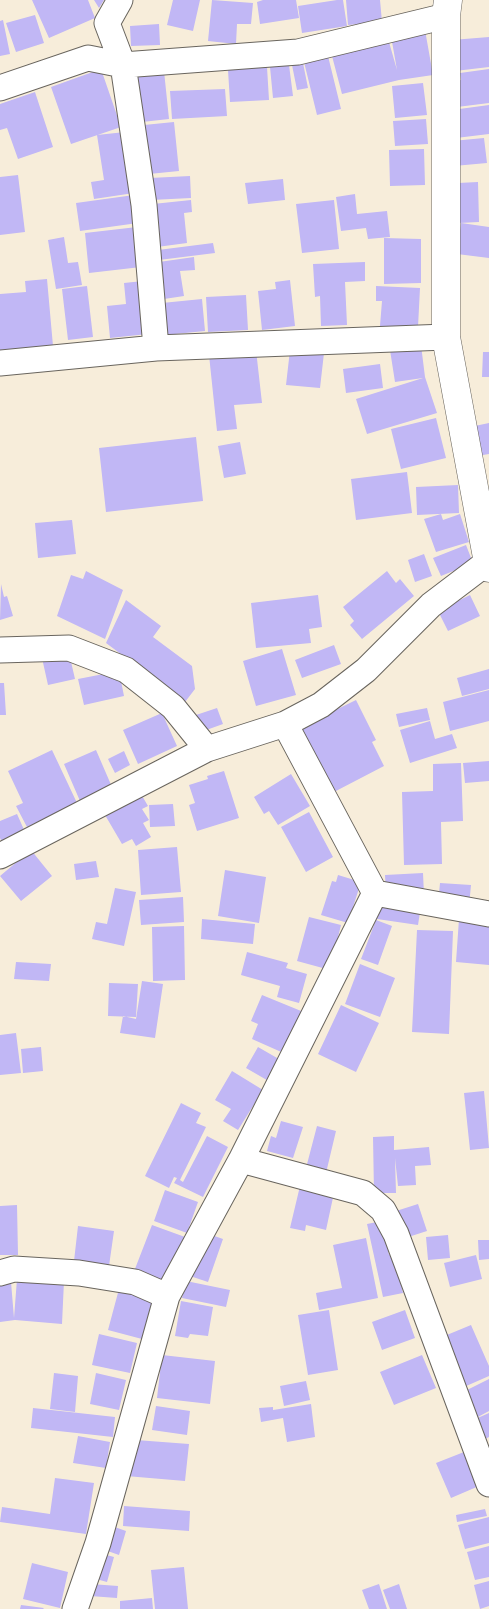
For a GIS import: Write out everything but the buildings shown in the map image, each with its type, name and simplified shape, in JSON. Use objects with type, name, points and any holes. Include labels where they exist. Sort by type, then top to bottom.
[{"type":"street","points":[[120,0],[107,23],[122,65],[144,206],[156,348]]},
{"type":"street","points":[[0,88],[88,58],[122,65],[298,52],[447,8],[446,337],[488,563],[431,605],[366,670],[321,705],[285,724],[207,749],[0,856]]},
{"type":"street","points":[[0,363],[156,348],[446,337]]},
{"type":"street","points":[[0,650],[69,648],[126,670],[173,707],[207,749]]},
{"type":"street","points":[[285,724],[375,893]]},
{"type":"street","points":[[375,893],[489,914]]},
{"type":"street","points":[[75,1609],[98,1543],[167,1296],[241,1160],[375,893]]},
{"type":"street","points":[[241,1160],[363,1193],[383,1210],[396,1234],[489,1484]]},
{"type":"street","points":[[0,1272],[14,1269],[79,1273],[135,1282],[167,1296]]}]
